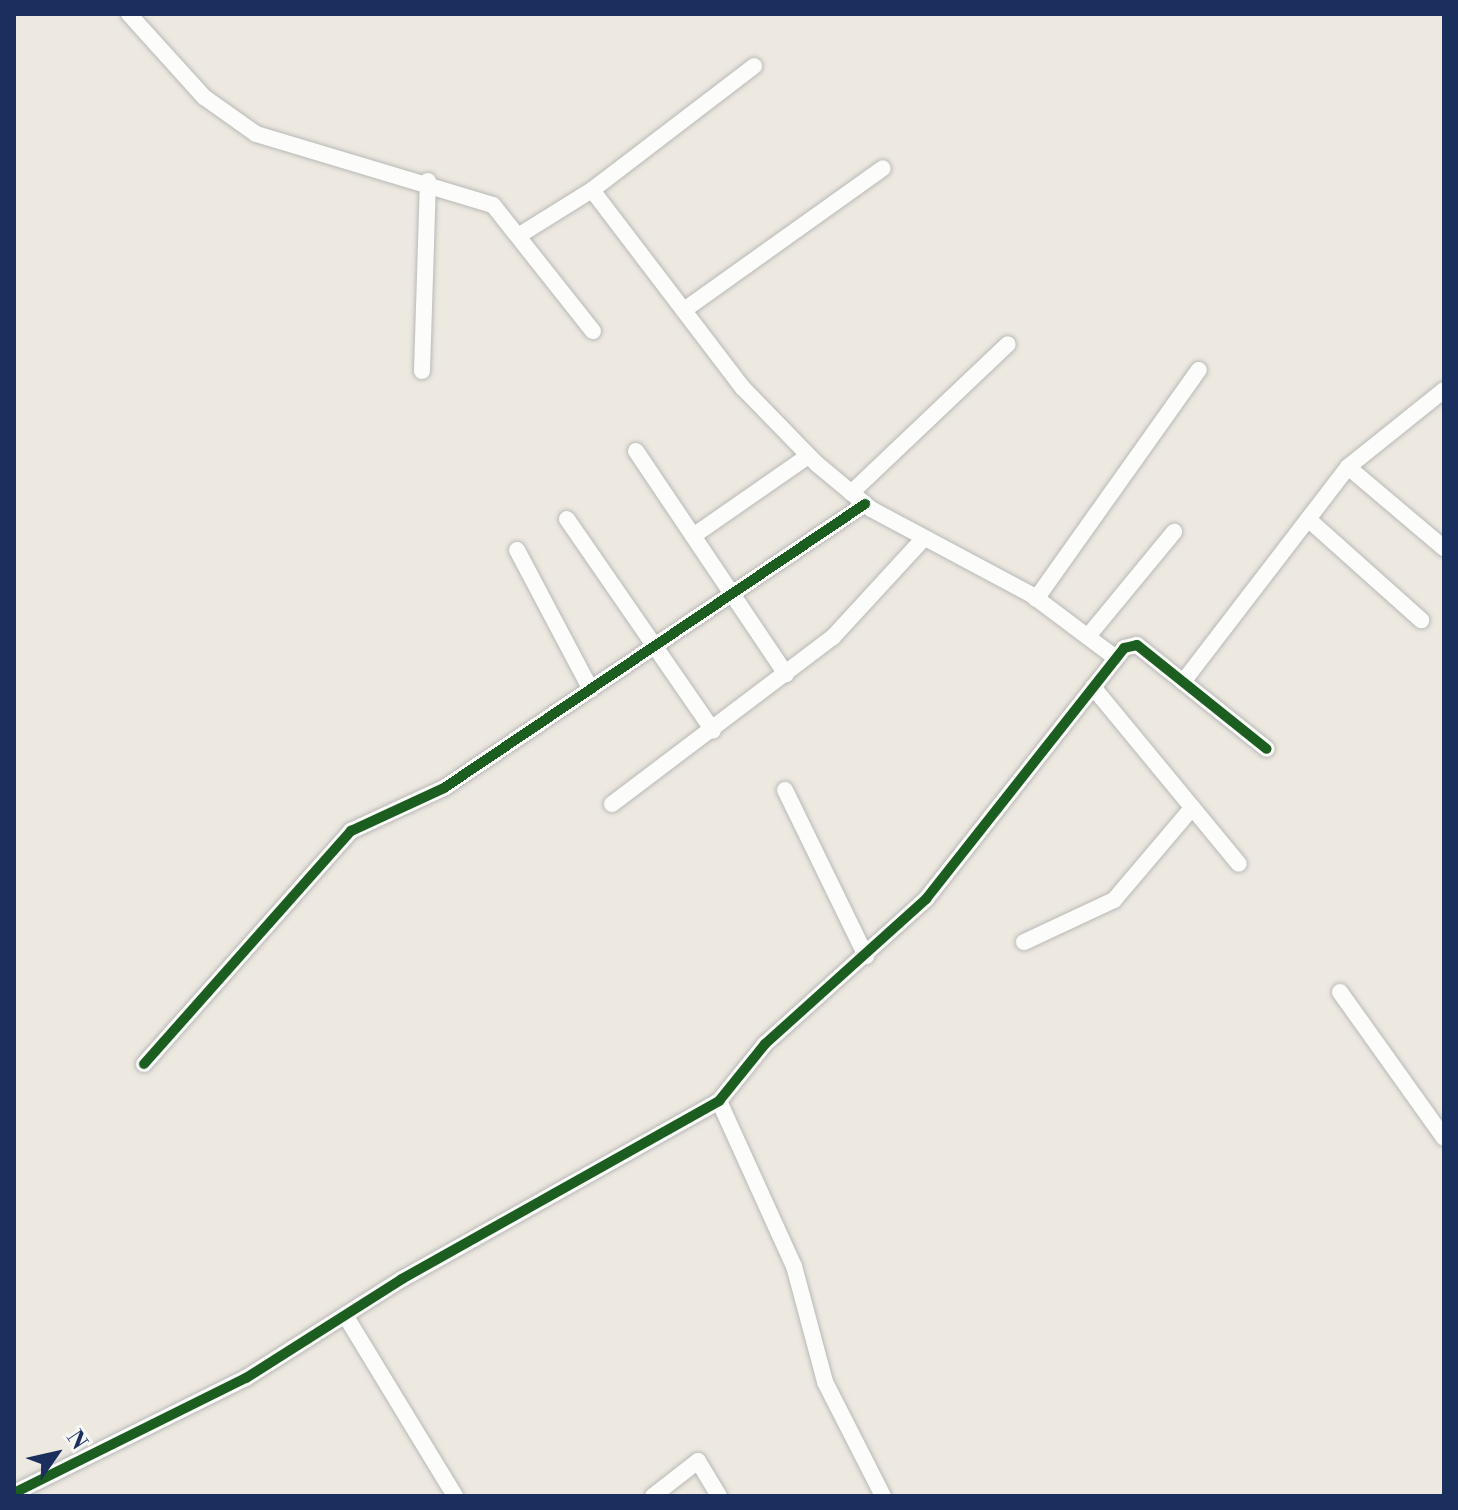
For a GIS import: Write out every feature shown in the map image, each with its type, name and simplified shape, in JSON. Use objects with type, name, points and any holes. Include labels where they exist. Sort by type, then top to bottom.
[{"type":"street","points":[[129,14],[204,97],[256,134],[479,196],[518,236],[593,331]]},
{"type":"street","points":[[518,236],[592,190],[754,66]]},
{"type":"street","points":[[684,310],[883,168]]},
{"type":"street","points":[[422,371],[428,181]]},
{"type":"street","points":[[592,190],[684,310],[808,456],[865,504],[1036,599],[1089,635],[1116,658]]},
{"type":"street","points":[[851,493],[1008,344]]},
{"type":"street","points":[[1036,599],[1199,370]]},
{"type":"street","points":[[1183,682],[1348,467],[1444,390]]},
{"type":"street","points":[[636,451],[786,674]]},
{"type":"street","points":[[693,536],[808,456]]},
{"type":"street","points":[[1348,467],[1444,548]]},
{"type":"street","points":[[144,1064],[351,831],[420,802],[865,504]]},
{"type":"street","points":[[567,519],[713,731]]},
{"type":"street","points":[[1308,519],[1421,620]]},
{"type":"street","points":[[1089,635],[1174,532]]},
{"type":"street","points":[[612,804],[713,731],[833,637],[924,538]]},
{"type":"street","points":[[517,550],[591,690]]},
{"type":"street","points":[[14,1493],[148,1432],[345,1315],[719,1101],[765,1044],[866,956],[948,874],[1116,658],[1137,645],[1267,749]]},
{"type":"street","points":[[1093,687],[1239,864]]},
{"type":"street","points":[[785,790],[866,956]]},
{"type":"street","points":[[1024,942],[1114,900],[1192,808]]},
{"type":"street","points":[[1340,992],[1444,1138]]},
{"type":"street","points":[[719,1101],[794,1266],[825,1382],[883,1496]]},
{"type":"street","points":[[345,1315],[455,1496]]},
{"type":"street","points":[[653,1496],[698,1461],[719,1496]]},
{"type":"cycle path","points":[[144,1064],[351,831],[444,788],[865,504]]},
{"type":"cycle path","points":[[14,1493],[246,1378],[402,1279],[719,1101],[765,1044],[926,899],[1124,648],[1137,645],[1267,749]]}]
